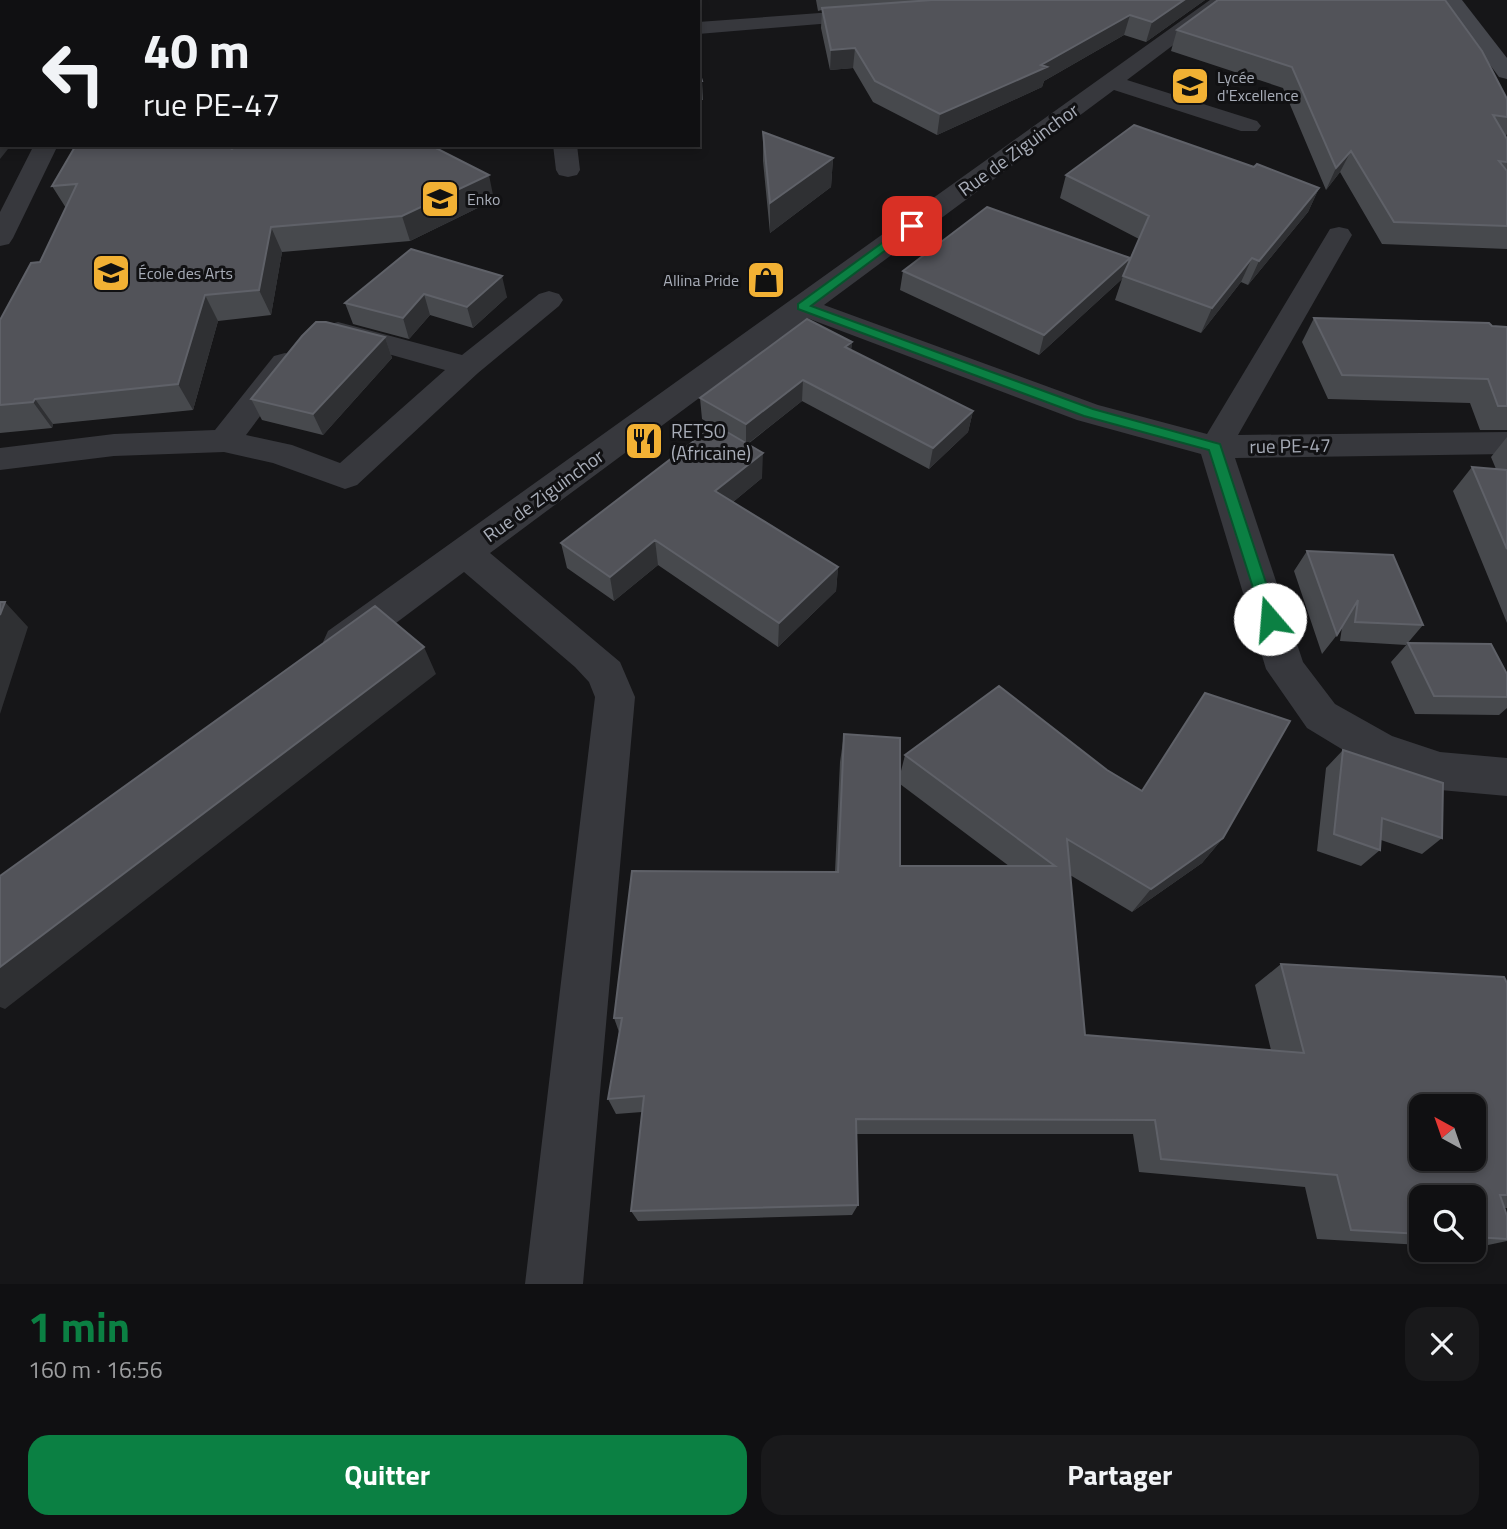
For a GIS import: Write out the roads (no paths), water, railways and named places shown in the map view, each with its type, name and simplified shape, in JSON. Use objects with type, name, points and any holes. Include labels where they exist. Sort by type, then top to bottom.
[{"type":"main road","points":[[1452,0],[1507,72]]},
{"type":"street","name":"Rue de Ziguinchor","points":[[321,658],[1223,0]]},
{"type":"street","points":[[700,28],[807,10],[889,14]]},
{"type":"street","points":[[1110,82],[1249,126]]},
{"type":"street","points":[[0,238],[45,147]]},
{"type":"street","points":[[565,147],[568,170]]},
{"type":"street","points":[[1339,234],[1215,447],[1286,668],[1321,716],[1378,749],[1440,771],[1507,777]]},
{"type":"street","points":[[0,459],[114,445],[224,441],[280,453],[345,477],[467,366],[549,300]]},
{"type":"street","name":"rue PE-47","points":[[803,307],[1088,412],[1215,447],[1507,443]]},
{"type":"street","points":[[224,441],[307,336],[335,331],[467,366]]},
{"type":"street","points":[[465,553],[589,656],[606,673],[615,697],[554,1284]]},
{"type":"place","name":"Lycée d'Excellence","points":[[1190,86]]},
{"type":"place","name":"Enko","points":[[440,199]]},
{"type":"place","name":"École des Arts","points":[[111,273]]},
{"type":"place","name":"Allina Pride","points":[[766,280]]},
{"type":"place","name":"RETSO (Africaine)","points":[[644,441]]}]
